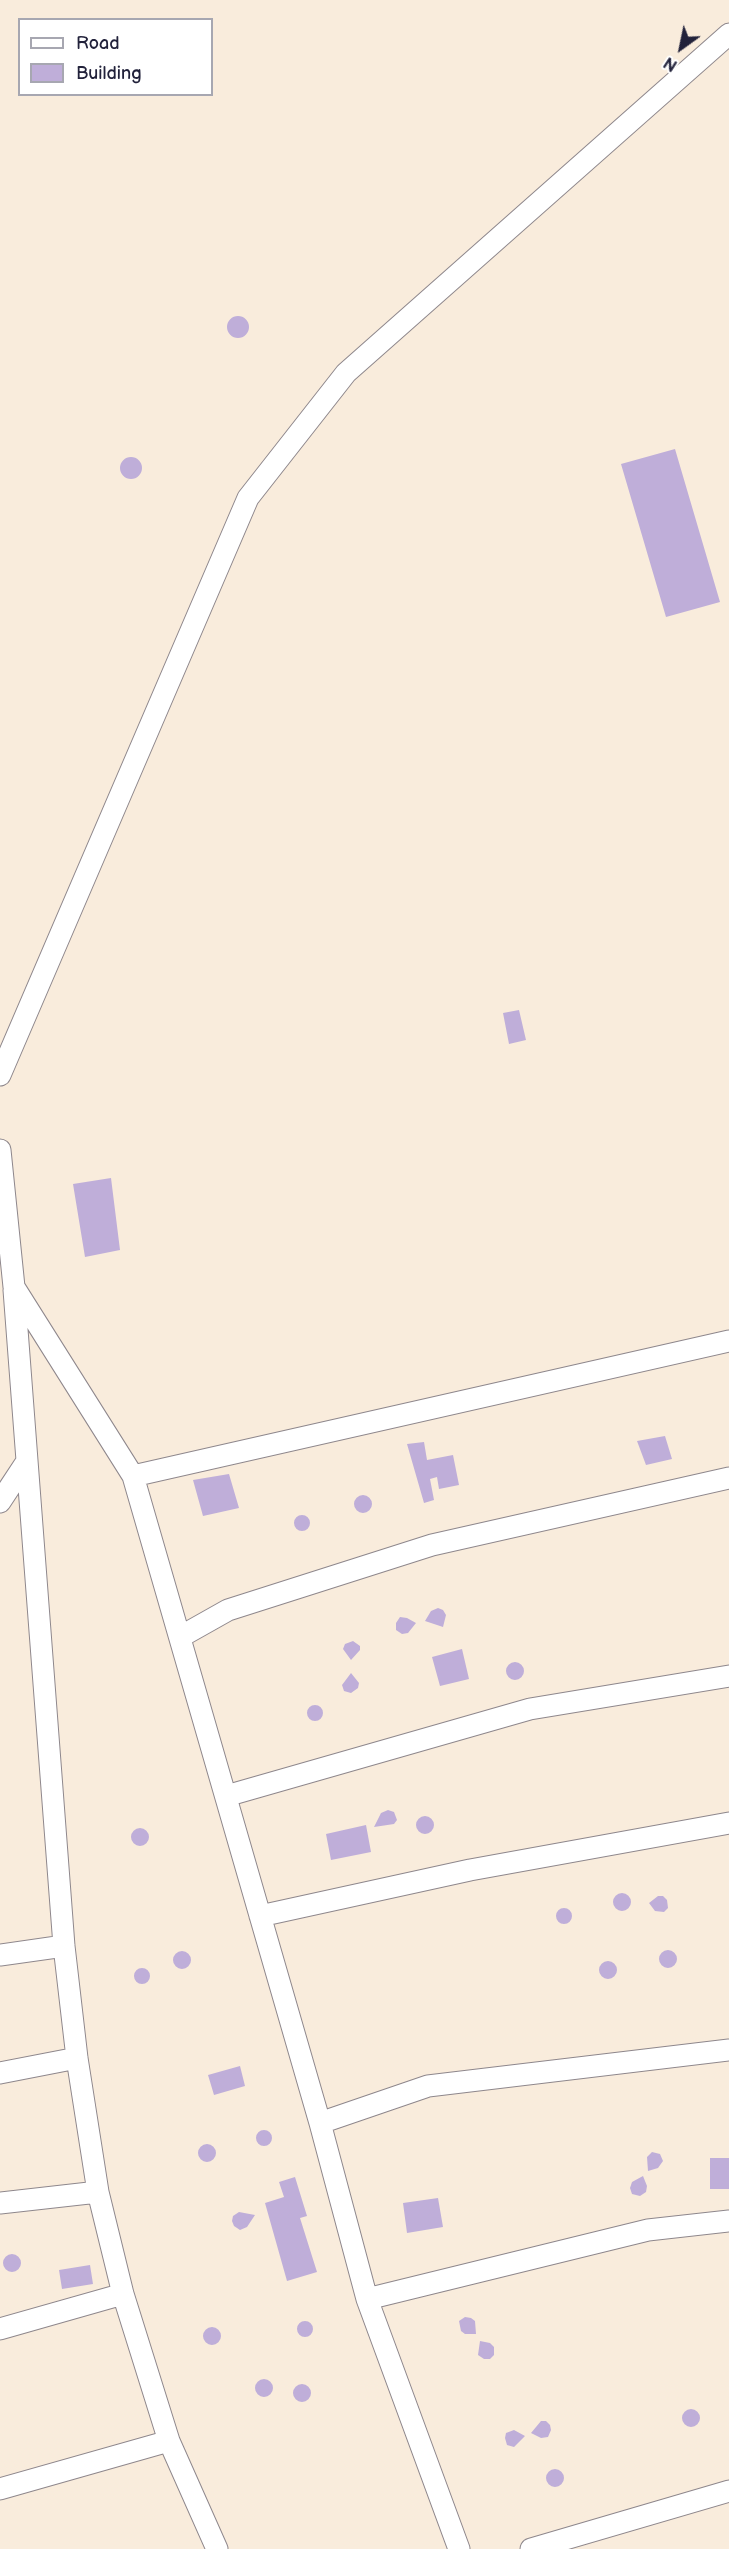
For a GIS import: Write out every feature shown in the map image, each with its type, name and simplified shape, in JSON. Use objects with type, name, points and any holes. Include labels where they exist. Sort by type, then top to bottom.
[{"type":"street","points":[[0,1075],[248,498],[346,373],[729,34]]},
{"type":"street","points":[[0,1150],[14,1287],[64,1946],[77,2058],[98,2192],[123,2294],[169,2441],[217,2549]]},
{"type":"street","points":[[14,1287],[133,1476],[320,2123],[367,2299],[459,2549]]},
{"type":"street","points":[[133,1476],[729,1341]]},
{"type":"street","points":[[0,1502],[27,1461]]},
{"type":"street","points":[[180,1637],[228,1610],[432,1545],[729,1478]]},
{"type":"street","points":[[226,1796],[530,1709],[729,1676]]},
{"type":"street","points":[[260,1916],[470,1870],[729,1823]]},
{"type":"street","points":[[0,1955],[64,1946]]},
{"type":"street","points":[[320,2123],[428,2086],[729,2050]]},
{"type":"street","points":[[0,2073],[77,2058]]},
{"type":"street","points":[[0,2204],[98,2192]]},
{"type":"street","points":[[367,2299],[648,2230],[729,2221]]},
{"type":"street","points":[[0,2329],[123,2294]]},
{"type":"street","points":[[0,2489],[169,2441]]},
{"type":"street","points":[[531,2549],[729,2491]]},
{"type":"building","points":[[238,316],[246,319],[249,327],[246,335],[238,338],[230,335],[227,327],[230,319]]},
{"type":"building","points":[[675,449],[720,602],[666,617],[621,464]]},
{"type":"building","points":[[131,457],[139,460],[142,468],[139,476],[131,479],[123,476],[120,468],[123,460]]},
{"type":"building","points":[[519,1010],[526,1040],[509,1044],[503,1013]]},
{"type":"building","points":[[111,1178],[120,1250],[85,1257],[73,1184]]},
{"type":"building","points":[[665,1436],[672,1459],[646,1465],[637,1441]]},
{"type":"building","points":[[424,1442],[427,1460],[453,1455],[459,1485],[439,1489],[437,1477],[430,1479],[434,1500],[424,1503],[407,1444]]},
{"type":"building","points":[[229,1474],[239,1508],[203,1516],[193,1480]]},
{"type":"building","points":[[363,1495],[369,1498],[372,1504],[369,1510],[363,1513],[357,1510],[354,1504],[357,1498]]},
{"type":"building","points":[[299,1515],[305,1515],[310,1523],[308,1529],[299,1531],[294,1526],[294,1520]]},
{"type":"building","points":[[438,1608],[446,1615],[443,1627],[425,1621],[431,1611]]},
{"type":"building","points":[[400,1617],[416,1623],[408,1633],[402,1634],[396,1630],[396,1623]]},
{"type":"building","points":[[353,1641],[360,1646],[360,1650],[351,1660],[343,1649],[345,1644]]},
{"type":"building","points":[[462,1649],[469,1679],[440,1686],[432,1657]]},
{"type":"building","points":[[515,1662],[521,1665],[524,1671],[521,1677],[515,1680],[509,1677],[506,1671],[509,1665]]},
{"type":"building","points":[[351,1673],[359,1683],[358,1688],[351,1693],[344,1691],[342,1685]]},
{"type":"building","points":[[312,1705],[318,1705],[323,1713],[321,1719],[312,1721],[307,1716],[307,1710]]},
{"type":"building","points":[[388,1810],[394,1812],[397,1820],[394,1824],[374,1827],[381,1813]]},
{"type":"building","points":[[425,1816],[431,1819],[434,1825],[431,1831],[425,1834],[419,1831],[416,1825],[419,1819]]},
{"type":"building","points":[[366,1825],[371,1852],[331,1860],[326,1834]]},
{"type":"building","points":[[140,1828],[146,1831],[149,1837],[146,1843],[140,1846],[134,1843],[131,1837],[134,1831]]},
{"type":"building","points":[[622,1893],[628,1896],[631,1902],[628,1908],[622,1911],[616,1908],[613,1902],[616,1896]]},
{"type":"building","points":[[658,1896],[663,1896],[667,1900],[668,1908],[664,1912],[655,1911],[649,1903]]},
{"type":"building","points":[[561,1908],[567,1908],[572,1916],[570,1922],[561,1924],[556,1919],[556,1913]]},
{"type":"building","points":[[668,1950],[674,1953],[677,1959],[674,1965],[668,1968],[662,1965],[659,1959],[662,1953]]},
{"type":"building","points":[[182,1951],[188,1954],[191,1960],[188,1966],[182,1969],[176,1966],[173,1960],[176,1954]]},
{"type":"building","points":[[608,1961],[614,1964],[617,1970],[614,1976],[608,1979],[602,1976],[599,1970],[602,1964]]},
{"type":"building","points":[[139,1968],[145,1968],[150,1976],[148,1982],[139,1984],[134,1979],[134,1973]]},
{"type":"building","points":[[240,2066],[245,2086],[214,2095],[208,2075]]},
{"type":"building","points":[[261,2130],[267,2130],[272,2138],[270,2144],[261,2146],[256,2141],[256,2135]]},
{"type":"building","points":[[207,2144],[213,2147],[216,2153],[213,2159],[207,2162],[201,2159],[198,2153],[201,2147]]},
{"type":"building","points":[[652,2152],[660,2154],[663,2161],[658,2168],[648,2171],[647,2157]]},
{"type":"building","points":[[710,2158],[729,2158],[729,2189],[710,2189]]},
{"type":"building","points":[[643,2176],[647,2186],[646,2192],[640,2196],[632,2194],[630,2188],[632,2182]]},
{"type":"building","points":[[295,2177],[307,2216],[300,2218],[317,2272],[287,2281],[265,2203],[284,2197],[279,2182]]},
{"type":"building","points":[[438,2198],[443,2227],[407,2233],[403,2203]]},
{"type":"building","points":[[239,2212],[255,2215],[247,2227],[240,2230],[234,2226],[232,2221],[233,2216]]},
{"type":"building","points":[[12,2254],[18,2257],[21,2263],[18,2269],[12,2272],[6,2269],[3,2263],[6,2257]]},
{"type":"building","points":[[90,2265],[93,2284],[62,2289],[59,2270]]},
{"type":"building","points":[[465,2317],[475,2321],[476,2334],[465,2334],[461,2331],[459,2321]]},
{"type":"building","points":[[302,2321],[308,2321],[313,2329],[311,2335],[302,2337],[297,2332],[297,2326]]},
{"type":"building","points":[[212,2327],[218,2330],[221,2336],[218,2342],[212,2345],[206,2342],[203,2336],[206,2330]]},
{"type":"building","points":[[480,2341],[490,2343],[494,2347],[494,2355],[490,2359],[484,2359],[478,2355]]},
{"type":"building","points":[[264,2379],[270,2382],[273,2388],[270,2394],[264,2397],[258,2394],[255,2388],[258,2382]]},
{"type":"building","points":[[302,2384],[308,2387],[311,2393],[308,2399],[302,2402],[296,2399],[293,2393],[296,2387]]},
{"type":"building","points":[[691,2409],[697,2412],[700,2418],[697,2424],[691,2427],[685,2424],[682,2418],[685,2412]]},
{"type":"building","points":[[541,2421],[546,2421],[550,2425],[551,2430],[548,2437],[541,2438],[531,2433]]},
{"type":"building","points":[[514,2430],[525,2436],[514,2447],[507,2445],[505,2438],[506,2433]]},
{"type":"building","points":[[555,2469],[561,2472],[564,2478],[561,2484],[555,2487],[549,2484],[546,2478],[549,2472]]}]
